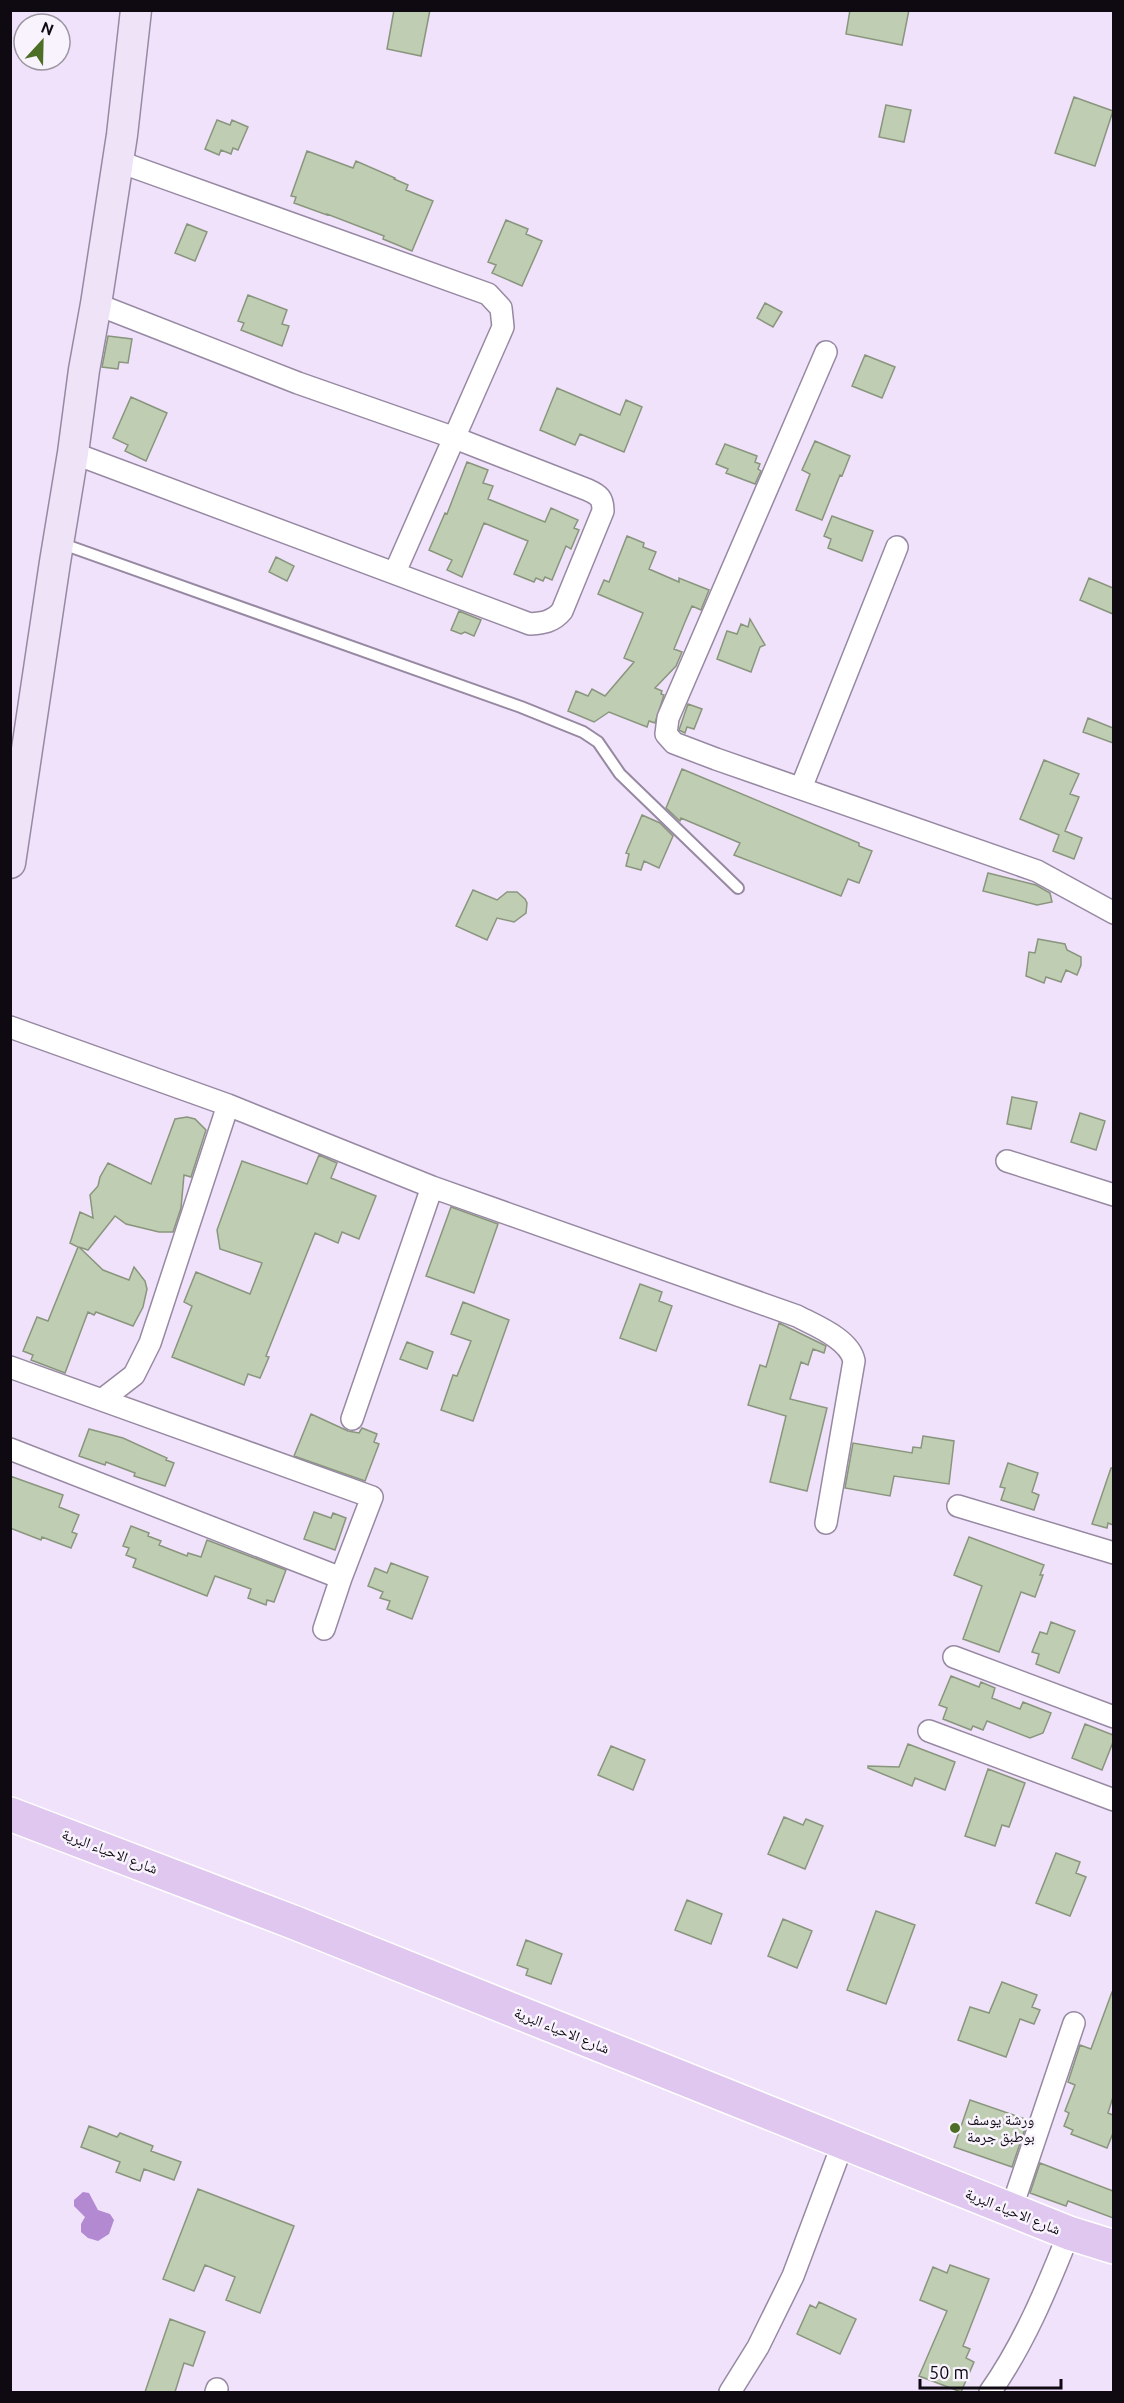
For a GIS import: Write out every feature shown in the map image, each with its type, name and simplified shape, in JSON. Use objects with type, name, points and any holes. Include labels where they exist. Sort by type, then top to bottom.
[{"type":"main road","name":"شارع الاحياء البرية","points":[[10,1814],[293,1922],[1011,2210],[1113,2247]]},
{"type":"street","points":[[10,863],[58,542],[74,453],[84,370],[117,160],[136,10]]},
{"type":"street","points":[[117,160],[489,294],[501,308],[503,327],[395,572]]},
{"type":"street","points":[[74,453],[530,624],[544,623],[556,618],[562,611],[603,511],[603,500],[588,490],[96,304]]},
{"type":"street","points":[[826,352],[672,710],[666,734],[674,743],[1037,871],[1113,913]]},
{"type":"street","points":[[801,788],[897,547]]},
{"type":"street","points":[[10,1027],[228,1105],[432,1187],[796,1316],[830,1333],[849,1349],[854,1361],[826,1523]]},
{"type":"street","points":[[103,1399],[134,1375],[150,1343],[228,1105]]},
{"type":"street","points":[[1007,1161],[1113,1195]]},
{"type":"street","points":[[352,1419],[432,1187]]},
{"type":"street","points":[[10,1367],[372,1497],[324,1629]]},
{"type":"street","points":[[10,1449],[341,1578]]},
{"type":"street","points":[[958,1506],[1113,1553]]},
{"type":"street","points":[[954,1657],[1113,1717]]},
{"type":"street","points":[[929,1731],[1113,1800]]},
{"type":"street","points":[[1011,2210],[1074,2023]]},
{"type":"street","points":[[730,2392],[758,2347],[793,2276],[843,2143]]},
{"type":"street","points":[[990,2392],[1001,2377],[1042,2301],[1070,2233]]},
{"type":"lane","points":[[58,542],[521,707],[583,732],[598,742],[620,774],[738,888]]},
{"type":"shaded area","points":[[83,2192],[89,2193],[98,2210],[110,2214],[114,2220],[109,2234],[98,2241],[88,2238],[81,2232],[81,2224],[85,2217],[74,2206],[74,2200]]},
{"type":"building","points":[[394,10],[430,10],[421,56],[387,49]]},
{"type":"building","points":[[850,10],[909,10],[902,45],[846,34]]},
{"type":"building","points":[[1074,97],[1113,111],[1095,166],[1055,153]]},
{"type":"building","points":[[886,105],[911,110],[904,142],[879,137]]},
{"type":"building","points":[[217,120],[230,125],[232,120],[248,127],[238,150],[233,148],[231,154],[221,150],[219,155],[205,149]]},
{"type":"building","points":[[307,151],[353,168],[356,161],[395,178],[408,185],[406,190],[433,201],[412,251],[383,239],[384,236],[294,203],[296,197],[291,196]]},
{"type":"building","points":[[506,220],[528,229],[526,234],[542,241],[522,286],[492,273],[496,265],[488,262]]},
{"type":"building","points":[[187,224],[207,232],[195,261],[175,253]]},
{"type":"building","points":[[248,295],[287,310],[282,324],[289,326],[282,346],[241,330],[244,323],[238,321]]},
{"type":"building","points":[[765,303],[782,312],[773,327],[757,318]]},
{"type":"building","points":[[108,336],[132,339],[128,363],[119,362],[118,369],[102,367]]},
{"type":"building","points":[[865,355],[895,367],[882,398],[852,386]]},
{"type":"building","points":[[557,388],[620,415],[626,400],[642,407],[624,452],[580,434],[575,445],[540,430]]},
{"type":"building","points":[[131,397],[167,413],[146,461],[125,451],[128,445],[113,438]]},
{"type":"building","points":[[815,441],[850,456],[822,520],[796,510],[810,474],[802,470]]},
{"type":"building","points":[[725,444],[757,456],[755,462],[760,464],[758,469],[761,471],[755,484],[726,473],[728,469],[716,464]]},
{"type":"building","points":[[467,462],[488,470],[483,483],[493,486],[488,499],[545,522],[551,508],[578,520],[574,528],[579,530],[571,549],[566,546],[552,580],[545,577],[543,581],[536,578],[534,582],[514,574],[528,541],[484,523],[462,577],[447,570],[452,560],[429,550],[445,513],[447,514]]},
{"type":"building","points":[[832,516],[873,531],[862,561],[828,548],[831,539],[824,536]]},
{"type":"building","points":[[627,536],[644,543],[643,547],[656,552],[649,569],[679,582],[679,578],[709,590],[701,610],[692,606],[674,649],[682,652],[676,666],[655,688],[662,691],[661,694],[664,695],[655,723],[649,721],[647,727],[609,712],[594,722],[568,711],[576,691],[588,696],[592,689],[605,696],[634,662],[624,658],[643,613],[598,594],[604,580],[609,582]]},
{"type":"building","points":[[276,557],[294,566],[287,581],[269,572]]},
{"type":"building","points":[[1089,578],[1113,588],[1113,614],[1080,600]]},
{"type":"building","points":[[459,611],[481,620],[474,636],[451,630]]},
{"type":"building","points":[[750,619],[765,645],[760,647],[751,672],[717,659],[727,631],[737,634],[741,624],[748,627]]},
{"type":"building","points":[[688,704],[702,709],[694,729],[687,727],[685,733],[679,730]]},
{"type":"building","points":[[1088,718],[1113,728],[1113,743],[1083,732]]},
{"type":"building","points":[[1044,760],[1079,774],[1070,794],[1079,797],[1065,831],[1082,838],[1074,859],[1053,851],[1059,835],[1020,819]]},
{"type":"building","points":[[682,769],[859,843],[859,846],[872,851],[859,883],[848,879],[841,896],[734,855],[740,843],[681,818],[680,821],[666,808]]},
{"type":"building","points":[[642,815],[660,823],[673,836],[659,868],[644,861],[641,870],[626,866],[629,854],[626,853]]},
{"type":"building","points":[[988,873],[1036,885],[1050,893],[1052,902],[1037,905],[983,891]]},
{"type":"building","points":[[473,890],[497,900],[507,892],[517,892],[527,903],[526,913],[514,922],[497,918],[487,940],[456,926]]},
{"type":"building","points":[[1038,939],[1065,944],[1067,950],[1081,957],[1077,975],[1066,970],[1061,982],[1046,977],[1044,983],[1026,976],[1029,952],[1035,953]]},
{"type":"building","points":[[1012,1097],[1037,1102],[1031,1129],[1007,1124]]},
{"type":"building","points":[[1080,1113],[1105,1121],[1096,1150],[1071,1142]]},
{"type":"building","points":[[187,1117],[195,1119],[206,1130],[191,1177],[184,1175],[181,1208],[173,1232],[159,1232],[126,1224],[115,1216],[88,1250],[79,1247],[103,1270],[129,1280],[134,1267],[145,1281],[147,1289],[143,1307],[133,1326],[96,1312],[94,1315],[88,1312],[65,1373],[31,1360],[33,1355],[23,1351],[37,1317],[48,1321],[78,1247],[70,1243],[80,1212],[93,1218],[90,1195],[98,1186],[108,1163],[151,1184],[175,1119]]},
{"type":"building","points":[[319,1155],[337,1163],[331,1178],[376,1196],[359,1239],[342,1232],[338,1243],[315,1233],[266,1356],[269,1357],[260,1378],[248,1374],[244,1385],[172,1357],[192,1306],[184,1302],[196,1272],[250,1294],[262,1263],[220,1249],[217,1230],[242,1161],[307,1184]]},
{"type":"building","points":[[451,1207],[498,1224],[474,1293],[426,1276]]},
{"type":"building","points":[[640,1284],[662,1292],[659,1301],[672,1306],[656,1351],[620,1338]]},
{"type":"building","points":[[463,1302],[509,1320],[473,1421],[441,1410],[453,1375],[457,1376],[471,1341],[451,1334]]},
{"type":"building","points":[[779,1323],[826,1346],[824,1353],[813,1349],[808,1365],[801,1362],[790,1399],[827,1408],[807,1491],[770,1482],[786,1416],[748,1405],[760,1365],[766,1367]]},
{"type":"building","points":[[407,1342],[433,1352],[427,1369],[400,1359]]},
{"type":"building","points":[[311,1414],[348,1431],[359,1433],[362,1428],[377,1434],[374,1442],[379,1444],[365,1481],[294,1456]]},
{"type":"building","points":[[89,1429],[123,1438],[174,1463],[165,1486],[134,1476],[135,1473],[106,1462],[105,1465],[79,1456]]},
{"type":"building","points":[[923,1436],[954,1441],[949,1484],[894,1476],[890,1496],[845,1488],[853,1443],[912,1453],[913,1447],[921,1448]]},
{"type":"building","points":[[1008,1463],[1038,1473],[1032,1492],[1039,1495],[1034,1510],[1001,1500],[1005,1488],[1000,1487]]},
{"type":"building","points":[[1111,1468],[1113,1468],[1113,1525],[1108,1523],[1107,1528],[1092,1524]]},
{"type":"building","points":[[10,1476],[63,1495],[59,1507],[79,1515],[72,1532],[77,1534],[71,1548],[10,1528]]},
{"type":"building","points":[[314,1512],[331,1518],[333,1513],[346,1518],[335,1550],[304,1539]]},
{"type":"building","points":[[131,1526],[161,1541],[159,1545],[187,1556],[188,1553],[201,1557],[207,1540],[286,1570],[274,1602],[267,1600],[266,1605],[248,1598],[251,1589],[215,1576],[207,1596],[133,1567],[136,1559],[126,1555],[129,1548],[123,1546]]},
{"type":"building","points":[[969,1537],[1044,1565],[1035,1597],[1021,1592],[999,1652],[963,1639],[982,1586],[954,1575]]},
{"type":"building","points":[[391,1563],[428,1577],[412,1619],[387,1609],[390,1601],[380,1598],[383,1592],[368,1586],[375,1568],[387,1573]]},
{"type":"building","points":[[1051,1622],[1075,1631],[1059,1673],[1036,1664],[1039,1654],[1032,1652],[1040,1632],[1047,1634]]},
{"type":"building","points":[[951,1676],[979,1687],[981,1682],[995,1688],[992,1698],[1020,1709],[1023,1702],[1051,1713],[1043,1733],[1030,1738],[987,1721],[983,1730],[973,1726],[971,1730],[943,1719],[947,1708],[939,1705]]},
{"type":"building","points":[[1085,1724],[1113,1735],[1113,1742],[1102,1770],[1072,1758]]},
{"type":"building","points":[[908,1744],[955,1762],[945,1790],[915,1778],[912,1786],[868,1768],[868,1766],[899,1767]]},
{"type":"building","points":[[611,1746],[645,1760],[633,1790],[598,1775]]},
{"type":"building","points":[[988,1769],[1025,1783],[1009,1827],[1002,1825],[995,1846],[965,1836]]},
{"type":"building","points":[[784,1817],[803,1825],[806,1819],[823,1826],[805,1869],[768,1854]]},
{"type":"building","points":[[1056,1853],[1080,1862],[1076,1873],[1086,1877],[1070,1916],[1036,1903]]},
{"type":"building","points":[[687,1900],[722,1914],[711,1944],[675,1930]]},
{"type":"building","points":[[876,1911],[915,1925],[886,2004],[847,1990]]},
{"type":"building","points":[[783,1919],[812,1931],[797,1968],[768,1956]]},
{"type":"building","points":[[526,1940],[562,1954],[551,1984],[526,1975],[528,1969],[517,1965]]},
{"type":"building","points":[[1002,1982],[1037,1995],[1032,2007],[1040,2010],[1034,2024],[1020,2019],[1006,2057],[958,2040],[970,2007],[989,2013]]},
{"type":"building","points":[[1112,1992],[1113,2097],[1108,2113],[1113,2115],[1113,2133],[1107,2148],[1071,2134],[1073,2130],[1064,2126],[1069,2113],[1065,2111],[1075,2085],[1068,2082],[1080,2045],[1091,2049]]},
{"type":"building","points":[[970,2100],[1028,2120],[1012,2167],[954,2147]]},
{"type":"building","points":[[89,2126],[117,2137],[120,2133],[153,2146],[151,2151],[181,2162],[174,2180],[144,2169],[140,2181],[116,2172],[120,2162],[81,2147]]},
{"type":"building","points":[[1040,2163],[1113,2191],[1113,2218],[1068,2201],[1066,2206],[1030,2193]]},
{"type":"building","points":[[198,2189],[294,2226],[260,2313],[226,2300],[235,2277],[205,2265],[194,2291],[163,2279]]},
{"type":"building","points":[[950,2265],[989,2279],[963,2346],[970,2349],[966,2358],[974,2362],[961,2392],[919,2376],[947,2311],[920,2300],[933,2267],[947,2273]]},
{"type":"building","points":[[819,2302],[856,2319],[840,2354],[797,2334],[810,2305],[816,2308]]},
{"type":"building","points":[[170,2319],[205,2332],[193,2366],[184,2363],[175,2392],[145,2392]]},
{"type":"place","name":"ورشة يوسف بوطبق جرمة","points":[[955,2128]]}]
